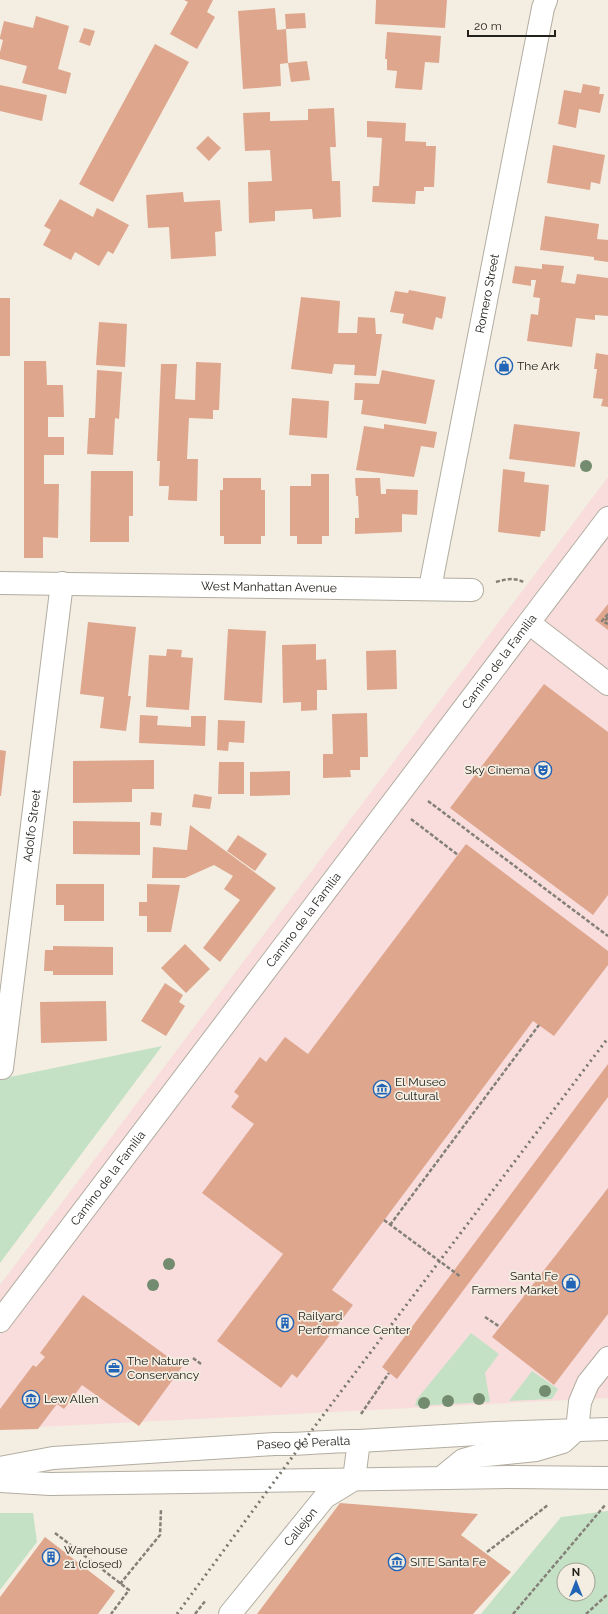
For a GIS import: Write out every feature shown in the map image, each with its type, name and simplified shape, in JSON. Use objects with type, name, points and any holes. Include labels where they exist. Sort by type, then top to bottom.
[{"type":"street","name":"Romero Street","points":[[430,588],[540,24],[546,0]]},
{"type":"street","name":"Camino de la Familia","points":[[0,1322],[608,518]]},
{"type":"street","name":"West Manhattan Avenue","points":[[0,582],[430,588],[472,590]]},
{"type":"street","name":"Adolfo Street","points":[[2,1068],[62,583]]},
{"type":"street","points":[[529,623],[608,684]]},
{"type":"street","points":[[441,1478],[463,1460],[477,1456],[536,1450],[563,1442],[577,1430],[580,1402],[588,1383],[608,1358]]},
{"type":"street","name":"Paseo de Peralta","points":[[0,1468],[53,1458],[276,1444],[608,1429]]},
{"type":"street","points":[[354,1479],[359,1441]]},
{"type":"street","points":[[0,1481],[50,1484],[441,1478],[608,1478]]},
{"type":"street","name":"Callejon","points":[[230,1614],[325,1497],[354,1479]]},
{"type":"path","points":[[472,590],[505,579],[516,579],[527,585]]},
{"type":"path","points":[[608,616],[602,621],[608,622]]},
{"type":"path","points":[[406,785],[608,936]]},
{"type":"path","points":[[392,804],[458,855]]},
{"type":"path","points":[[390,1225],[539,1025]]},
{"type":"path","points":[[384,1220],[461,1277]]},
{"type":"path","points":[[485,1317],[500,1327]]},
{"type":"path","points":[[193,1358],[201,1364]]},
{"type":"path","points":[[356,1420],[389,1373]]},
{"type":"path","points":[[487,1552],[552,1501]]},
{"type":"path","points":[[513,1614],[607,1502]]},
{"type":"path","points":[[120,1584],[160,1535],[162,1504]]},
{"type":"path","points":[[55,1533],[129,1590],[111,1614]]},
{"type":"path","points":[[586,1614],[608,1594]]},
{"type":"shaded area","points":[[608,477],[608,1398],[0,1429],[0,1285]]},
{"type":"green space","points":[[162,1046],[0,1263],[0,1079]]},
{"type":"green space","points":[[471,1333],[499,1354],[485,1373],[490,1402],[415,1406],[417,1399]]},
{"type":"green space","points":[[532,1371],[558,1389],[552,1399],[509,1401]]},
{"type":"green space","points":[[608,1511],[608,1614],[481,1614],[561,1517]]},
{"type":"green space","points":[[0,1513],[33,1513],[37,1542],[0,1590]]},
{"type":"building","points":[[184,0],[213,0],[207,12],[215,17],[197,49],[170,34],[188,2]]},
{"type":"building","points":[[376,0],[447,0],[445,28],[375,24]]},
{"type":"building","points":[[275,8],[277,30],[286,29],[288,63],[280,64],[281,86],[243,89],[238,11]]},
{"type":"building","points":[[305,13],[306,28],[286,29],[285,14]]},
{"type":"building","points":[[36,16],[69,26],[58,69],[71,73],[66,94],[22,83],[27,66],[0,59],[3,40],[0,39],[0,37],[4,21],[33,28]]},
{"type":"building","points":[[84,28],[95,31],[90,46],[79,42]]},
{"type":"building","points":[[387,32],[441,36],[439,63],[425,62],[422,90],[395,88],[397,71],[387,70],[387,59],[385,59]]},
{"type":"building","points":[[155,44],[189,62],[113,202],[79,184]]},
{"type":"building","points":[[307,61],[310,80],[291,82],[288,63]]},
{"type":"building","points":[[583,84],[600,87],[599,94],[604,94],[600,113],[579,109],[576,128],[558,124],[564,90],[581,93]]},
{"type":"building","points":[[0,85],[47,95],[42,121],[0,111]]},
{"type":"building","points":[[334,108],[336,147],[330,147],[332,181],[340,181],[341,217],[313,219],[312,209],[275,211],[275,221],[249,223],[248,182],[272,181],[270,150],[245,151],[243,113],[270,112],[270,121],[308,120],[308,109]]},
{"type":"building","points":[[367,121],[406,123],[405,141],[426,142],[426,146],[436,146],[434,187],[424,187],[424,191],[416,191],[415,204],[372,202],[373,186],[379,186],[382,138],[367,137]]},
{"type":"building","points":[[208,136],[221,148],[209,161],[196,148]]},
{"type":"building","points":[[553,145],[605,155],[600,184],[591,182],[590,190],[547,183]]},
{"type":"building","points":[[183,192],[184,202],[220,200],[222,231],[215,232],[216,256],[171,259],[169,227],[148,228],[146,195]]},
{"type":"building","points":[[60,199],[93,217],[97,208],[129,225],[113,254],[108,251],[99,266],[75,252],[71,260],[43,245],[51,230],[44,226]]},
{"type":"building","points":[[545,216],[599,224],[597,239],[608,240],[608,262],[594,260],[594,257],[540,250]]},
{"type":"building","points":[[542,264],[564,266],[561,282],[575,284],[577,274],[608,278],[608,316],[595,315],[595,320],[576,318],[572,347],[527,341],[531,314],[538,315],[540,298],[533,297],[536,280],[531,280],[531,286],[512,283],[515,266],[542,269]]},
{"type":"building","points":[[409,290],[446,297],[442,319],[436,317],[433,330],[402,323],[404,314],[390,312],[395,291],[408,293]]},
{"type":"building","points":[[301,297],[340,301],[338,333],[357,333],[358,317],[375,318],[376,334],[382,334],[376,376],[354,375],[355,365],[334,364],[332,374],[291,369]]},
{"type":"building","points":[[0,298],[10,298],[10,356],[0,356]]},
{"type":"building","points":[[99,322],[127,324],[125,367],[96,365]]},
{"type":"building","points":[[596,353],[608,355],[608,407],[601,406],[603,399],[593,398],[597,369],[594,369]]},
{"type":"building","points":[[24,361],[46,361],[47,385],[63,385],[64,417],[48,417],[48,437],[64,437],[64,455],[44,455],[44,484],[59,484],[58,538],[43,537],[43,558],[24,558]]},
{"type":"building","points":[[196,362],[221,363],[219,410],[213,410],[213,419],[189,418],[187,459],[198,459],[197,501],[168,500],[169,486],[159,486],[160,461],[157,461],[161,364],[177,364],[175,399],[195,400]]},
{"type":"building","points":[[97,370],[122,372],[119,419],[115,418],[113,455],[87,454],[89,418],[95,418]]},
{"type":"building","points":[[382,370],[435,380],[426,424],[361,414],[363,400],[354,400],[355,383],[379,384]]},
{"type":"building","points":[[292,398],[329,401],[327,438],[289,435]]},
{"type":"building","points":[[384,424],[437,432],[434,448],[421,446],[414,477],[356,470],[364,426],[384,429]]},
{"type":"building","points":[[514,424],[580,432],[575,467],[509,459]]},
{"type":"building","points":[[503,469],[525,472],[524,482],[549,485],[545,531],[541,531],[540,537],[498,532]]},
{"type":"building","points":[[91,471],[133,471],[133,516],[129,516],[129,542],[90,542]]},
{"type":"building","points":[[311,474],[329,474],[329,536],[322,536],[322,544],[297,544],[297,536],[290,536],[290,486],[311,486]]},
{"type":"building","points":[[223,478],[261,478],[261,490],[265,490],[265,536],[261,536],[261,544],[224,544],[224,536],[220,536],[220,490],[223,490]]},
{"type":"building","points":[[355,478],[380,478],[381,494],[386,494],[386,489],[418,490],[417,515],[402,514],[402,532],[355,534],[355,518],[359,518]]},
{"type":"building","points":[[608,604],[608,630],[595,620]]},
{"type":"building","points":[[88,622],[136,627],[128,696],[131,696],[126,731],[100,728],[104,697],[80,694]]},
{"type":"building","points":[[228,629],[266,631],[262,703],[224,700]]},
{"type":"building","points":[[316,644],[316,660],[326,659],[327,690],[317,690],[317,710],[301,711],[301,702],[283,703],[282,645]]},
{"type":"building","points":[[167,649],[182,650],[181,657],[193,658],[189,710],[146,707],[149,655],[166,656]]},
{"type":"building","points":[[396,650],[397,689],[367,690],[366,651]]},
{"type":"building","name":"Sky Cinema","points":[[544,684],[608,732],[608,895],[593,915],[450,808]]},
{"type":"building","points":[[367,713],[368,757],[360,757],[360,770],[350,770],[351,777],[323,778],[323,754],[333,754],[332,714]]},
{"type":"building","points":[[140,715],[158,716],[157,725],[191,727],[191,716],[206,716],[205,746],[139,743]]},
{"type":"building","points":[[218,720],[245,721],[244,743],[229,742],[228,751],[217,750]]},
{"type":"building","points":[[0,750],[6,751],[1,796],[0,796]]},
{"type":"building","points":[[154,760],[154,789],[132,789],[132,802],[73,803],[73,761]]},
{"type":"building","points":[[219,762],[244,762],[244,794],[218,794]]},
{"type":"building","points":[[290,771],[290,795],[250,796],[250,772]]},
{"type":"building","points":[[194,794],[212,797],[210,809],[192,807]]},
{"type":"building","points":[[151,812],[162,813],[161,826],[150,825]]},
{"type":"building","points":[[73,821],[140,822],[140,855],[73,854]]},
{"type":"building","points":[[190,825],[276,888],[220,962],[203,948],[240,900],[224,889],[233,876],[214,865],[185,878],[152,878],[153,847],[187,850]]},
{"type":"building","points":[[238,835],[267,854],[255,871],[227,851]]},
{"type":"building","points":[[466,844],[608,951],[608,965],[554,1036],[533,1021],[332,1290],[353,1305],[297,1378],[292,1374],[281,1388],[217,1341],[283,1254],[202,1193],[254,1124],[231,1107],[239,1096],[234,1092],[260,1057],[266,1062],[285,1037],[308,1054]]},
{"type":"building","points":[[56,884],[104,884],[104,921],[64,921],[64,905],[56,905]]},
{"type":"building","points":[[147,884],[180,885],[171,932],[147,932],[147,916],[139,916],[139,902],[147,902]]},
{"type":"building","points":[[185,944],[210,969],[186,993],[161,968]]},
{"type":"building","points":[[53,946],[113,947],[113,975],[53,975],[53,971],[44,971],[45,950],[53,950]]},
{"type":"building","points":[[165,983],[183,995],[179,1002],[185,1006],[166,1036],[141,1021]]},
{"type":"building","points":[[106,1001],[107,1041],[41,1043],[40,1002]]},
{"type":"building","points":[[608,1064],[608,1097],[397,1379],[382,1367]]},
{"type":"building","name":"Santa Fe Farmers Market","points":[[608,1188],[608,1314],[554,1385],[492,1337]]},
{"type":"building","points":[[83,1295],[182,1367],[139,1426],[82,1385],[64,1409],[57,1404],[38,1429],[0,1430],[0,1409],[33,1365],[36,1367],[45,1357],[40,1353]]},
{"type":"building","name":"SITE Santa Fe","points":[[340,1503],[478,1514],[461,1535],[511,1572],[473,1614],[257,1614]]},
{"type":"building","name":"Warehouse 21 (closed)","points":[[45,1537],[115,1591],[98,1614],[0,1614],[0,1597]]},
{"type":"railway","points":[[177,1614],[318,1422],[608,1038]]},
{"type":"place","name":"The Ark","points":[[504,366]]},
{"type":"place","name":"Sky Cinema","points":[[543,770]]},
{"type":"place","name":"El Museo Cultural","points":[[382,1089]]},
{"type":"place","name":"Santa Fe Farmers Market","points":[[571,1283]]},
{"type":"place","name":"Railyard Performance Center","points":[[285,1323]]},
{"type":"place","name":"The Nature Conservancy","points":[[114,1368]]},
{"type":"place","name":"Lew Allen","points":[[31,1399]]},
{"type":"place","name":"Warehouse 21 (closed)","points":[[51,1557]]},
{"type":"place","name":"SITE Santa Fe","points":[[397,1562]]}]
